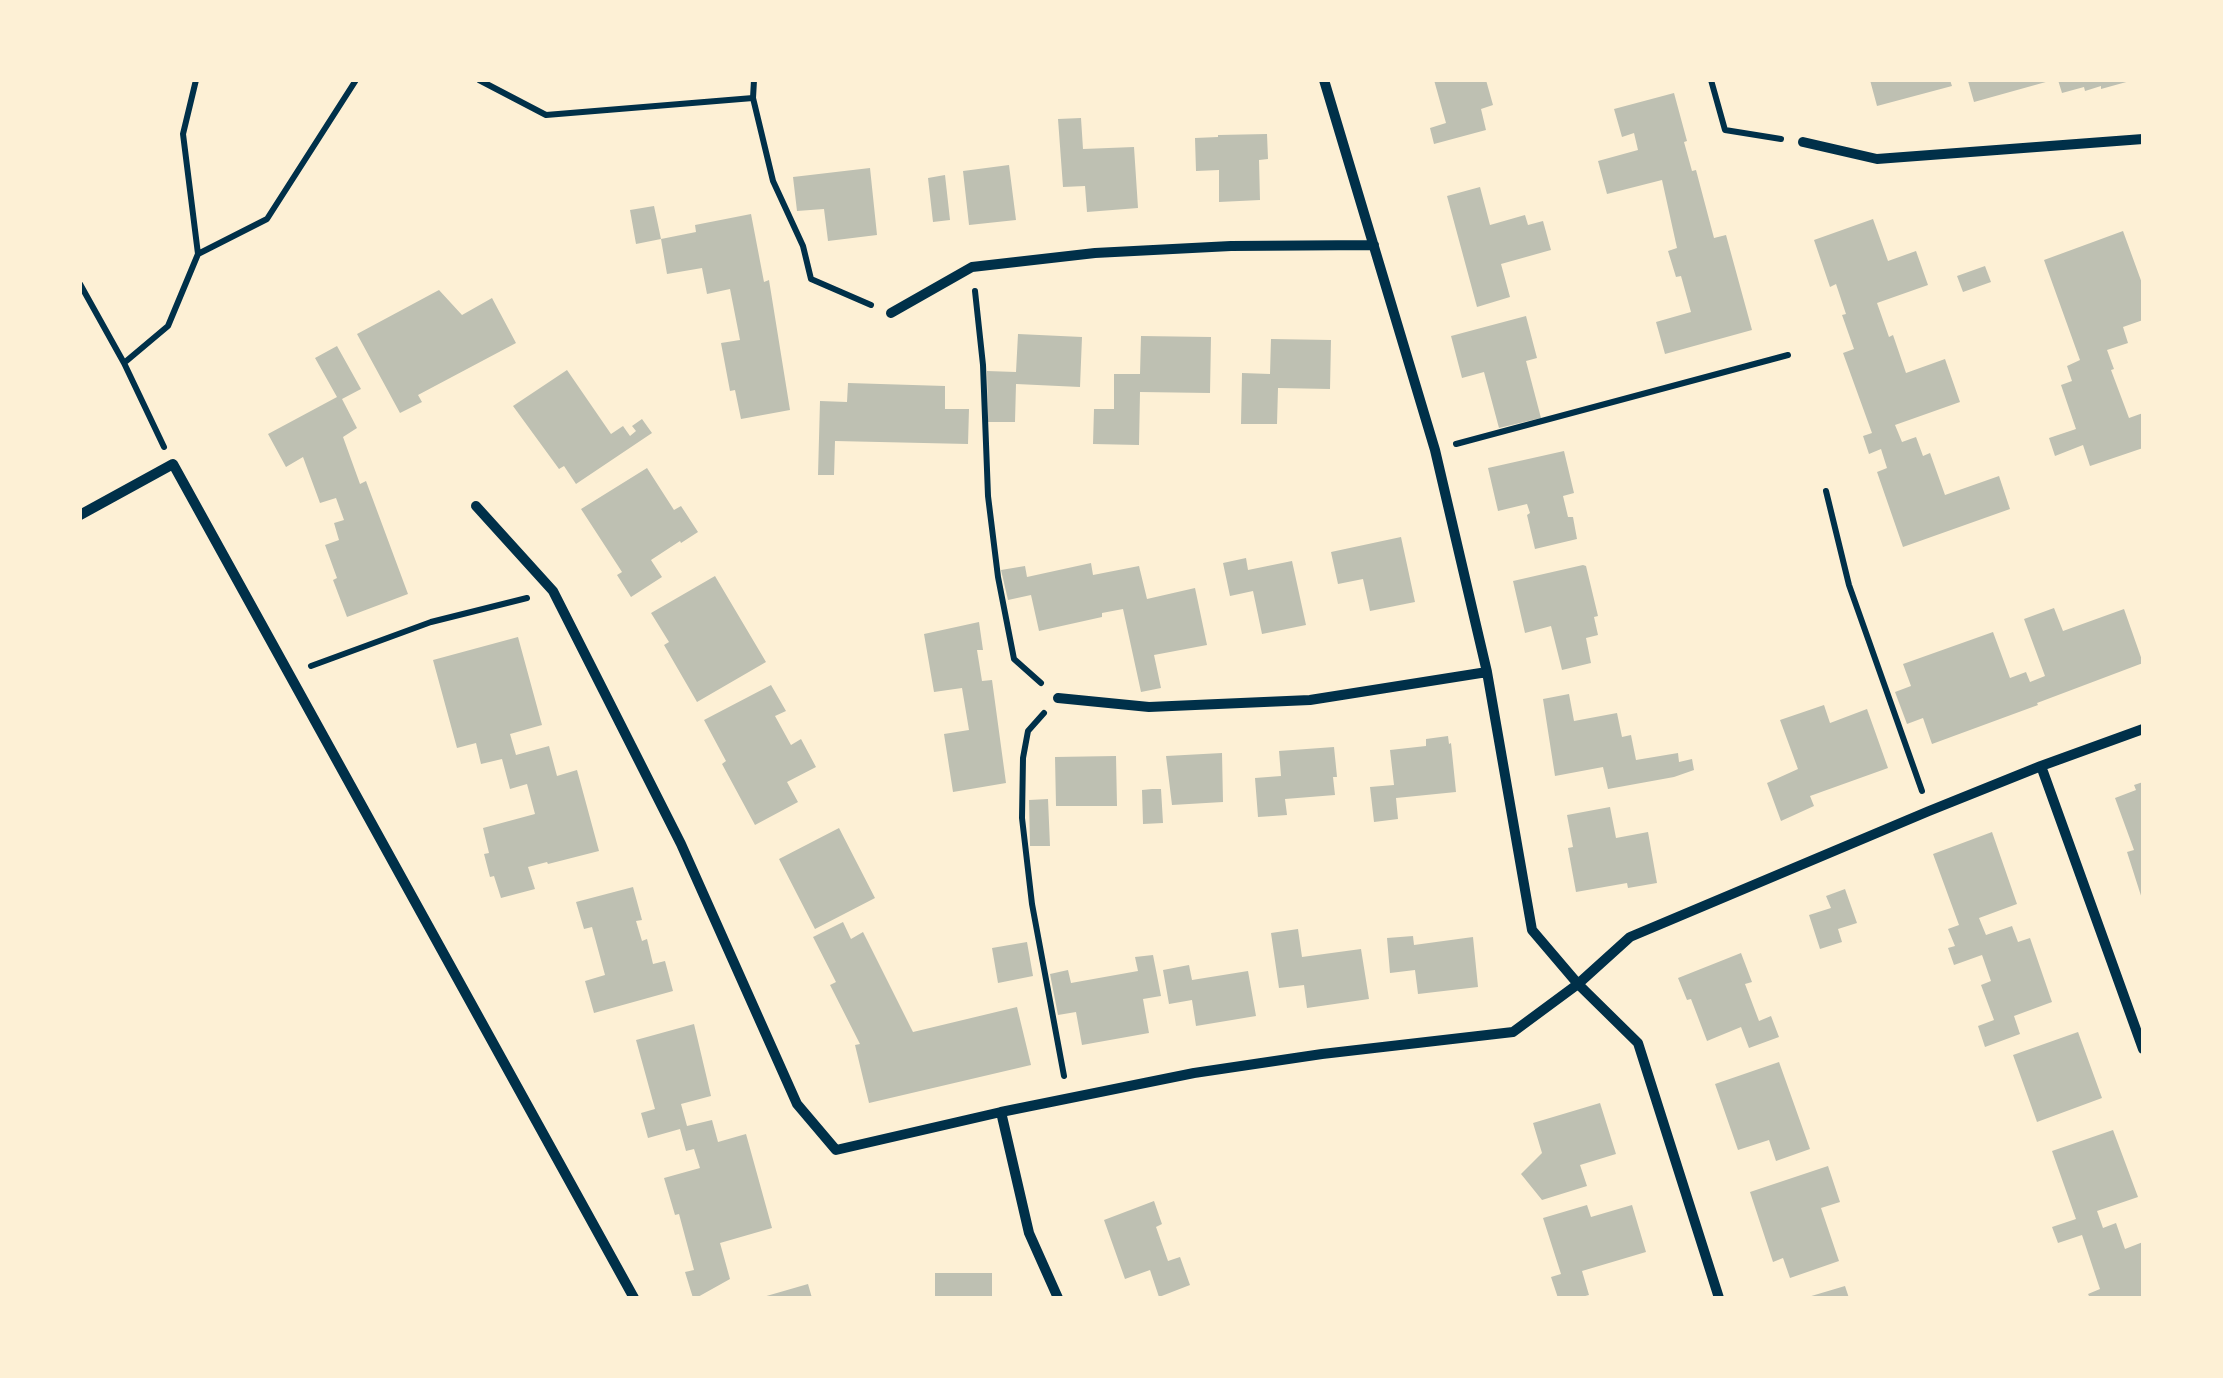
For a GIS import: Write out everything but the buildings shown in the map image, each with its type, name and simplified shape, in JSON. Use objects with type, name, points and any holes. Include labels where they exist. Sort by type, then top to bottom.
[{"type":"street","points":[[1324,80],[1435,450],[1487,672],[1532,930],[1578,984],[1638,1042],[1719,1298]]},
{"type":"street","points":[[1803,142],[1876,159],[2143,139]]},
{"type":"street","points":[[891,314],[972,268],[1095,253],[1231,246],[1374,246]]},
{"type":"street","points":[[80,515],[173,464],[634,1298]]},
{"type":"street","points":[[476,506],[553,591],[682,844],[797,1104],[836,1150],[1068,1096],[1194,1073],[1513,1032],[1578,984],[1630,937],[1929,811],[2143,728]]},
{"type":"street","points":[[1058,698],[1148,707],[1310,700],[1487,672]]},
{"type":"street","points":[[2040,766],[2143,1049]]},
{"type":"street","points":[[1001,1112],[1029,1233],[1058,1298]]},
{"type":"path","points":[[124,363],[168,326],[198,254],[182,134],[196,80]]},
{"type":"path","points":[[198,254],[267,218],[356,80]]},
{"type":"path","points":[[479,80],[546,115],[753,98]]},
{"type":"path","points":[[754,80],[753,98],[773,180],[803,246],[811,279],[891,314]]},
{"type":"path","points":[[1711,80],[1725,130],[1803,142]]},
{"type":"path","points":[[972,268],[983,365],[988,496],[1014,659],[1058,698],[1028,731],[1023,758],[1022,818],[1032,904],[1068,1096]]},
{"type":"path","points":[[80,284],[173,464]]},
{"type":"path","points":[[1435,450],[1788,355]]},
{"type":"path","points":[[1826,492],[1849,585],[1929,811]]},
{"type":"path","points":[[290,674],[431,622],[553,591]]}]
